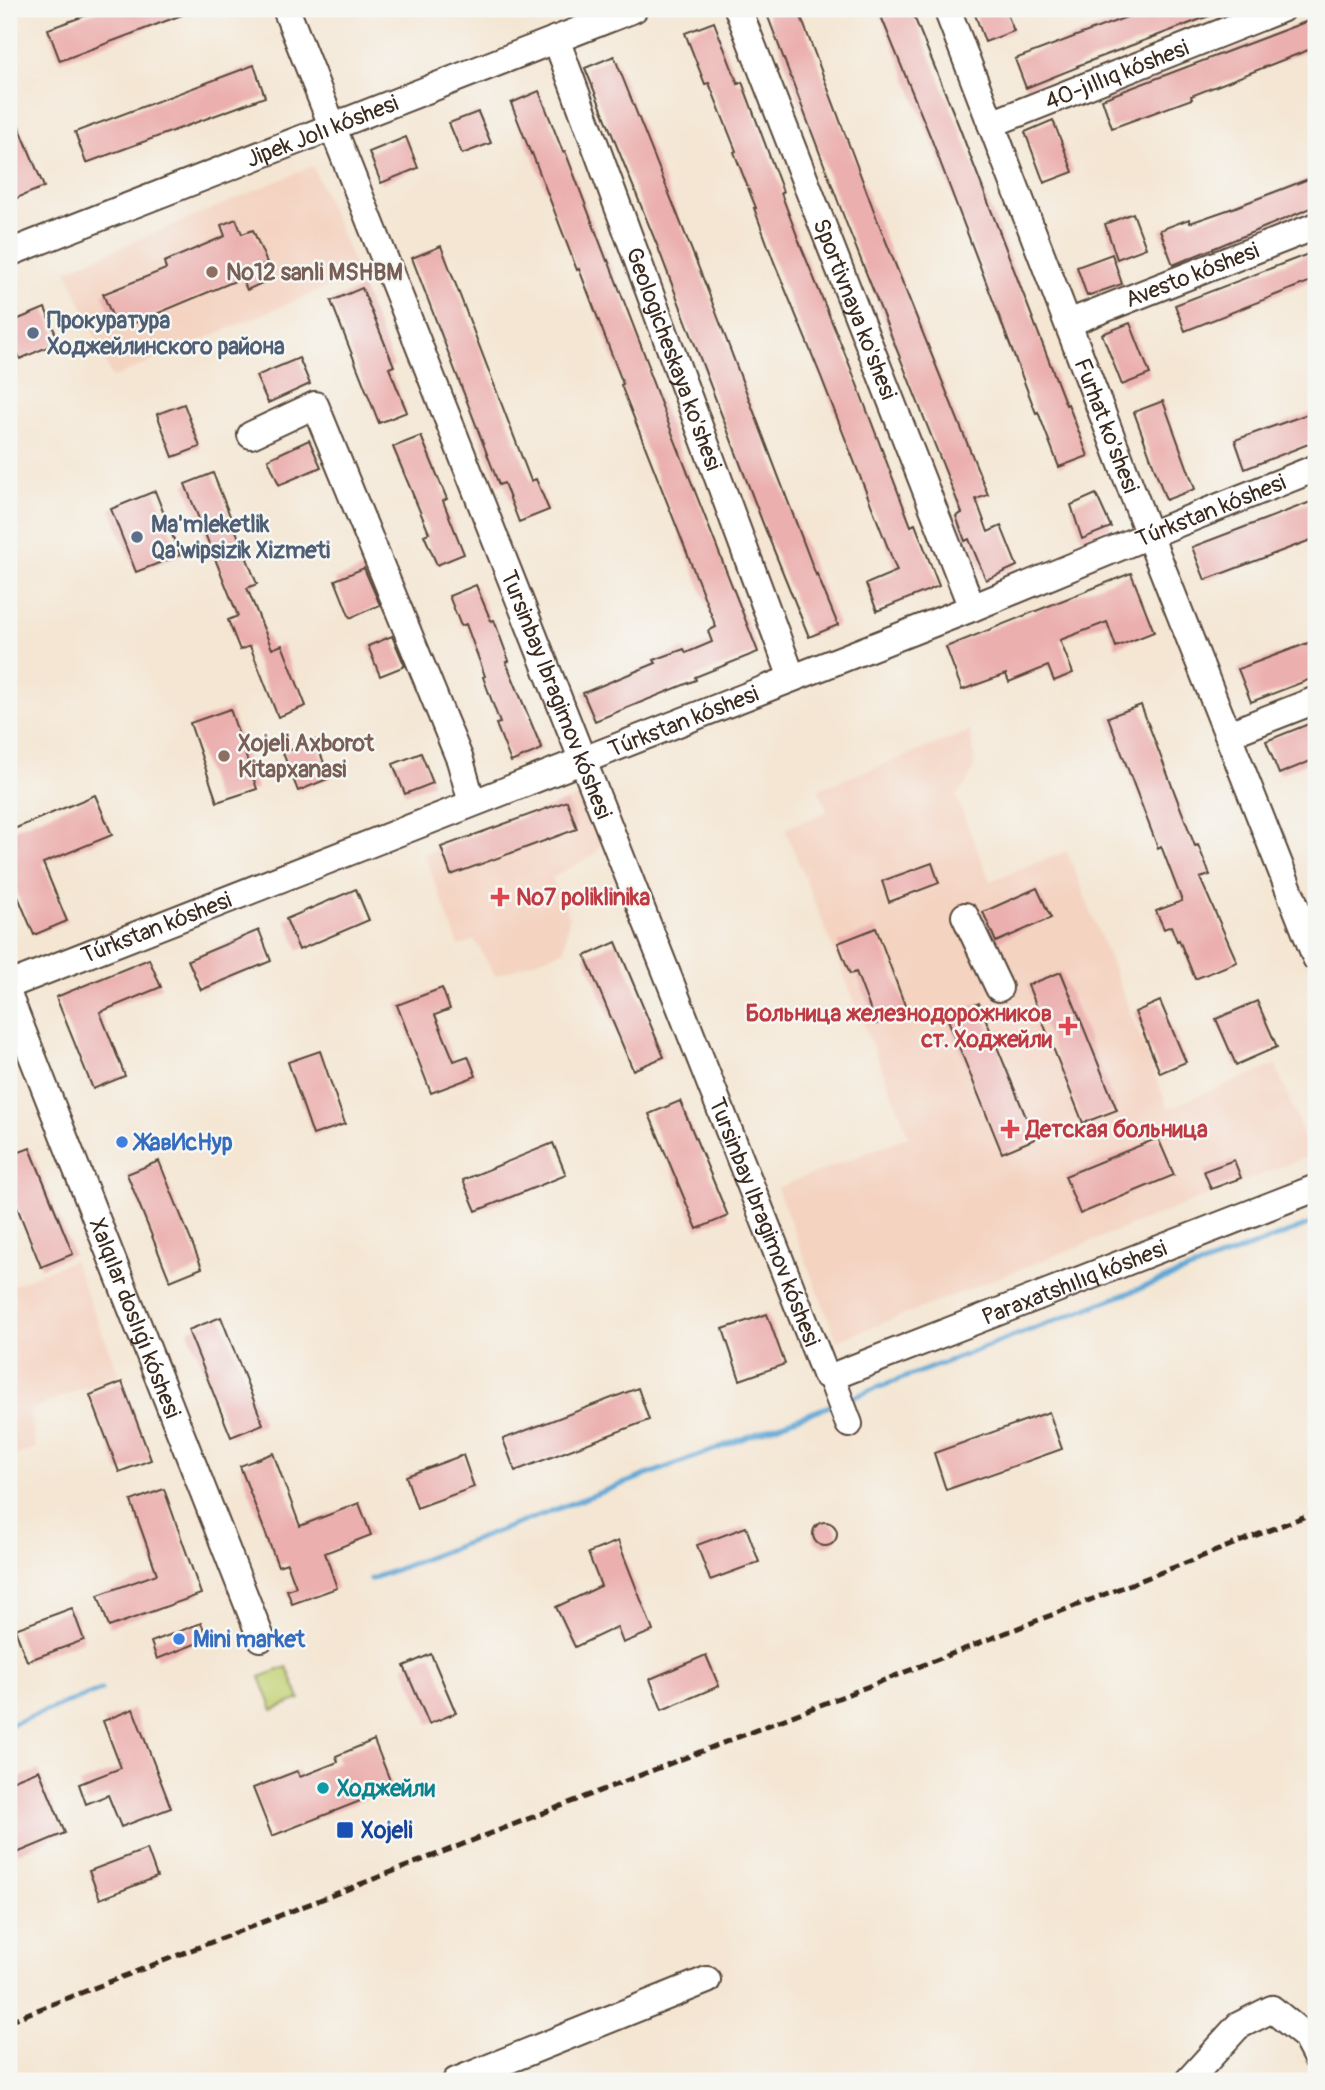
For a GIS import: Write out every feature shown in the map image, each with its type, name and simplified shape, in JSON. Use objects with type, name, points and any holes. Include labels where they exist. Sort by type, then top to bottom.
[{"type":"street","name":"Tursinbay Ibragimov kóshesi","points":[[286,9],[825,1374],[831,1377],[849,1424]]},
{"type":"street","name":"Jipek Jolı kóshesi","points":[[9,253],[634,9]]},
{"type":"street","name":"Sportivnaya ko'shesi","points":[[738,9],[972,608]]},
{"type":"street","name":"Furhat ko'shesi","points":[[947,9],[1149,535],[1315,950]]},
{"type":"street","name":"40-jıllıq kóshesi","points":[[991,124],[1281,9]]},
{"type":"street","name":"Geologicheskaya ko'shesi","points":[[556,39],[792,678]]},
{"type":"street","name":"Avesto kóshesi","points":[[1068,323],[1316,226]]},
{"type":"street","points":[[251,435],[315,405],[460,760],[472,803]]},
{"type":"street","name":"Túrkstan kóshesi","points":[[9,985],[972,608],[1316,468]]},
{"type":"street","points":[[1229,734],[1316,700]]},
{"type":"street","points":[[965,916],[999,988]]},
{"type":"street","name":"Xalqılar doslıǵı kóshesi","points":[[9,997],[261,1638]]},
{"type":"street","name":"Paraxatshılıq kóshesi","points":[[831,1377],[1316,1188]]},
{"type":"street","points":[[456,2081],[707,1980]]},
{"type":"street","points":[[1188,2081],[1238,2026],[1272,2009],[1313,2041]]},
{"type":"shaded area","name":"№12 sanli MSHBM","points":[[313,166],[358,274],[112,378],[67,270]]},
{"type":"shaded area","points":[[970,731],[973,770],[956,796],[990,881],[1067,851],[1168,1108],[1276,1065],[1311,1155],[837,1341],[777,1188],[909,1136],[785,829],[827,811],[819,789]]},
{"type":"shaded area","name":"№7 poliklinika","points":[[581,796],[605,839],[594,855],[552,878],[569,916],[564,950],[495,976],[475,940],[459,946],[424,854]]},
{"type":"shaded area","points":[[73,1260],[119,1374],[29,1410],[36,1448],[9,1458],[9,1287]]},
{"type":"green space","points":[[287,1667],[300,1699],[273,1710],[260,1677]]},
{"type":"building","points":[[104,9],[195,10],[60,61],[48,29]]},
{"type":"building","points":[[765,9],[798,9],[877,219],[988,495],[976,499],[988,532],[1001,526],[1017,566],[986,580],[969,539],[965,541],[956,516],[962,513],[847,225]]},
{"type":"building","points":[[878,9],[911,9],[1088,456],[1059,467]]},
{"type":"building","points":[[973,9],[1005,9],[1014,31],[985,42]]},
{"type":"building","points":[[1148,9],[1225,10],[1026,88],[1015,59]]},
{"type":"building","points":[[1316,18],[1316,47],[1191,96],[1192,99],[1112,128],[1102,99]]},
{"type":"building","points":[[714,22],[738,84],[742,82],[802,249],[911,526],[915,524],[939,586],[877,611],[866,584],[897,571],[774,262],[734,152],[736,151],[709,83],[705,84],[685,33]]},
{"type":"building","points":[[614,56],[706,286],[816,575],[838,625],[809,637],[657,245],[585,68]]},
{"type":"building","points":[[254,65],[265,97],[86,163],[75,132]]},
{"type":"building","points":[[539,91],[608,260],[758,652],[595,721],[583,693],[656,663],[654,660],[684,649],[686,653],[712,642],[708,631],[716,627],[621,385],[623,384],[579,269],[577,270],[511,103]]},
{"type":"building","points":[[9,102],[44,187],[12,200],[9,192]]},
{"type":"building","points":[[478,112],[491,143],[462,154],[449,123]]},
{"type":"building","points":[[1053,120],[1073,172],[1044,183],[1025,132]]},
{"type":"building","points":[[406,137],[418,168],[381,183],[369,152]]},
{"type":"building","points":[[1316,176],[1316,206],[1173,265],[1160,230],[1189,219],[1190,223]]},
{"type":"building","points":[[1133,213],[1146,248],[1117,259],[1105,224]]},
{"type":"building","points":[[236,219],[242,234],[253,230],[267,263],[256,268],[262,283],[247,290],[242,278],[118,330],[103,294],[166,269],[164,262],[225,236],[221,225]]},
{"type":"building","points":[[441,246],[531,481],[536,479],[549,510],[519,522],[504,483],[499,485],[412,258]]},
{"type":"building","points":[[1316,251],[1316,279],[1185,331],[1175,305]]},
{"type":"building","points":[[1112,254],[1122,284],[1087,296],[1077,267]]},
{"type":"building","points":[[362,288],[394,366],[389,368],[407,412],[379,423],[331,301]]},
{"type":"building","points":[[45,308],[59,342],[20,359],[9,332],[9,323]]},
{"type":"building","points":[[1130,323],[1150,374],[1122,385],[1102,334]]},
{"type":"building","points":[[299,358],[310,384],[268,403],[256,376]]},
{"type":"building","points":[[1163,401],[1195,489],[1166,500],[1134,412]]},
{"type":"building","points":[[184,404],[200,447],[173,457],[157,414]]},
{"type":"building","points":[[1316,411],[1316,441],[1245,469],[1235,440]]},
{"type":"building","points":[[421,436],[447,499],[443,501],[464,554],[437,565],[424,535],[429,533],[393,447]]},
{"type":"building","points":[[309,440],[321,467],[279,485],[268,459]]},
{"type":"building","points":[[213,473],[257,584],[247,588],[272,649],[282,645],[306,706],[278,717],[250,646],[240,650],[228,620],[238,616],[185,484]]},
{"type":"building","points":[[155,491],[180,555],[136,572],[111,509]]},
{"type":"building","points":[[1096,494],[1111,527],[1082,539],[1071,505]]},
{"type":"building","points":[[1316,500],[1316,538],[1205,580],[1192,547]]},
{"type":"building","points":[[364,568],[380,605],[350,618],[335,580]]},
{"type":"building","points":[[1131,573],[1154,632],[1116,647],[1107,622],[1060,640],[1073,673],[1054,681],[1048,666],[1009,682],[1006,674],[962,690],[946,647]]},
{"type":"building","points":[[476,585],[491,621],[494,620],[509,661],[506,662],[542,749],[511,762],[496,724],[500,723],[466,624],[461,626],[449,596]]},
{"type":"building","points":[[392,636],[405,666],[380,676],[368,646]]},
{"type":"building","points":[[1316,640],[1316,677],[1251,702],[1238,669]]},
{"type":"building","points":[[1141,705],[1195,846],[1198,845],[1210,875],[1200,878],[1237,962],[1195,979],[1171,926],[1164,929],[1156,911],[1182,901],[1161,846],[1158,848],[1108,717]]},
{"type":"building","name":"Xojeli Axborot Kitapxanasi","points":[[230,709],[257,789],[217,802],[190,723]]},
{"type":"building","points":[[1316,721],[1316,765],[1313,760],[1279,774],[1266,741]]},
{"type":"building","points":[[315,740],[330,778],[298,791],[283,753]]},
{"type":"building","points":[[421,753],[433,783],[405,794],[393,764]]},
{"type":"building","points":[[95,795],[112,835],[43,863],[67,921],[34,935],[9,875],[9,831]]},
{"type":"building","points":[[567,801],[577,829],[451,875],[441,847]]},
{"type":"building","points":[[932,863],[939,883],[889,902],[882,881]]},
{"type":"building","points":[[1037,888],[1051,918],[996,942],[983,912]]},
{"type":"building","points":[[356,889],[369,920],[299,950],[286,919]]},
{"type":"building","points":[[876,928],[907,1011],[876,1024],[856,972],[850,974],[838,943]]},
{"type":"building","points":[[259,930],[271,961],[201,990],[188,960]]},
{"type":"building","points":[[616,942],[664,1057],[633,1070],[585,956]]},
{"type":"building","points":[[149,959],[161,987],[100,1012],[125,1076],[93,1089],[56,997]]},
{"type":"building","points":[[1061,972],[1117,1110],[1083,1123],[1028,985]]},
{"type":"building","points":[[442,988],[450,1009],[435,1015],[454,1061],[468,1056],[476,1076],[431,1093],[397,1005]]},
{"type":"building","points":[[1160,1001],[1186,1062],[1160,1073],[1135,1012]]},
{"type":"building","points":[[1257,1001],[1277,1047],[1236,1065],[1216,1019]]},
{"type":"building","points":[[979,1003],[1035,1139],[1002,1153],[947,1017]]},
{"type":"building","points":[[320,1051],[345,1124],[313,1135],[288,1062]]},
{"type":"building","points":[[680,1101],[728,1216],[697,1229],[649,1114]]},
{"type":"building","points":[[1158,1138],[1174,1175],[1080,1214],[1065,1176]]},
{"type":"building","points":[[553,1143],[566,1175],[476,1211],[463,1180]]},
{"type":"building","points":[[30,1148],[73,1254],[41,1267],[9,1187],[9,1156]]},
{"type":"building","points":[[1234,1160],[1241,1178],[1211,1189],[1204,1171]]},
{"type":"building","points":[[159,1161],[202,1268],[170,1281],[127,1174]]},
{"type":"building","points":[[767,1314],[785,1364],[740,1380],[723,1329]]},
{"type":"building","points":[[221,1317],[263,1424],[231,1437],[188,1330]]},
{"type":"building","points":[[122,1382],[151,1460],[119,1472],[90,1395]]},
{"type":"building","points":[[638,1388],[649,1420],[515,1471],[503,1439]]},
{"type":"building","points":[[1049,1412],[1062,1449],[946,1490],[934,1453]]},
{"type":"building","points":[[273,1453],[300,1526],[359,1503],[371,1535],[325,1553],[337,1588],[292,1604],[287,1590],[296,1587],[287,1563],[278,1566],[240,1466]]},
{"type":"building","points":[[463,1455],[474,1487],[417,1508],[406,1476]]},
{"type":"building","points":[[164,1489],[201,1594],[109,1627],[98,1595],[157,1574],[131,1501]]},
{"type":"building","points":[[825,1522],[834,1525],[837,1534],[834,1543],[825,1546],[816,1543],[813,1534],[816,1525]]},
{"type":"building","points":[[746,1527],[759,1562],[710,1580],[697,1545]]},
{"type":"building","points":[[618,1541],[653,1631],[623,1643],[617,1627],[575,1647],[556,1607],[601,1586],[588,1553]]},
{"type":"building","points":[[72,1608],[84,1640],[27,1661],[15,1629]]},
{"type":"building","points":[[201,1623],[208,1639],[157,1659],[151,1642]]},
{"type":"building","points":[[431,1654],[456,1713],[429,1724],[404,1666]]},
{"type":"building","points":[[706,1655],[719,1686],[662,1710],[650,1679]]},
{"type":"building","points":[[133,1709],[171,1808],[121,1827],[108,1795],[86,1804],[79,1784],[121,1768],[103,1721]]},
{"type":"building","name":"Ходжейли","points":[[374,1740],[393,1788],[272,1836],[253,1788],[297,1771],[300,1777],[338,1762],[336,1756]]},
{"type":"building","points":[[39,1770],[65,1833],[17,1853],[9,1832],[9,1782]]},
{"type":"building","points":[[147,1849],[157,1877],[100,1899],[89,1871]]},
{"type":"waterway","points":[[848,1399],[1316,1222]]},
{"type":"waterway","points":[[371,1579],[832,1405]]},
{"type":"waterway","points":[[9,1725],[101,1690]]},
{"type":"railway","points":[[9,2021],[1316,1512]]},
{"type":"place","name":"№12 sanli MSHBM","points":[[212,272]]},
{"type":"place","name":"Прокуратура Ходжейлинского района","points":[[33,333]]},
{"type":"place","name":"Ma'mleketlik Qa'wipsizik Xizmeti","points":[[137,537]]},
{"type":"place","name":"Xojeli Axborot Kitapxanasi","points":[[224,756]]},
{"type":"place","name":"№7 poliklinika","points":[[500,897]]},
{"type":"place","name":"Больница железнодорожников ст. Ходжейли","points":[[1068,1026]]},
{"type":"place","name":"Детская больница","points":[[1010,1129]]},
{"type":"place","name":"ЖавИсНур","points":[[122,1142]]},
{"type":"place","name":"Mini market","points":[[179,1639]]},
{"type":"place","name":"Ходжейли","points":[[323,1788]]},
{"type":"place","name":"Xojeli","points":[[345,1830]]}]
